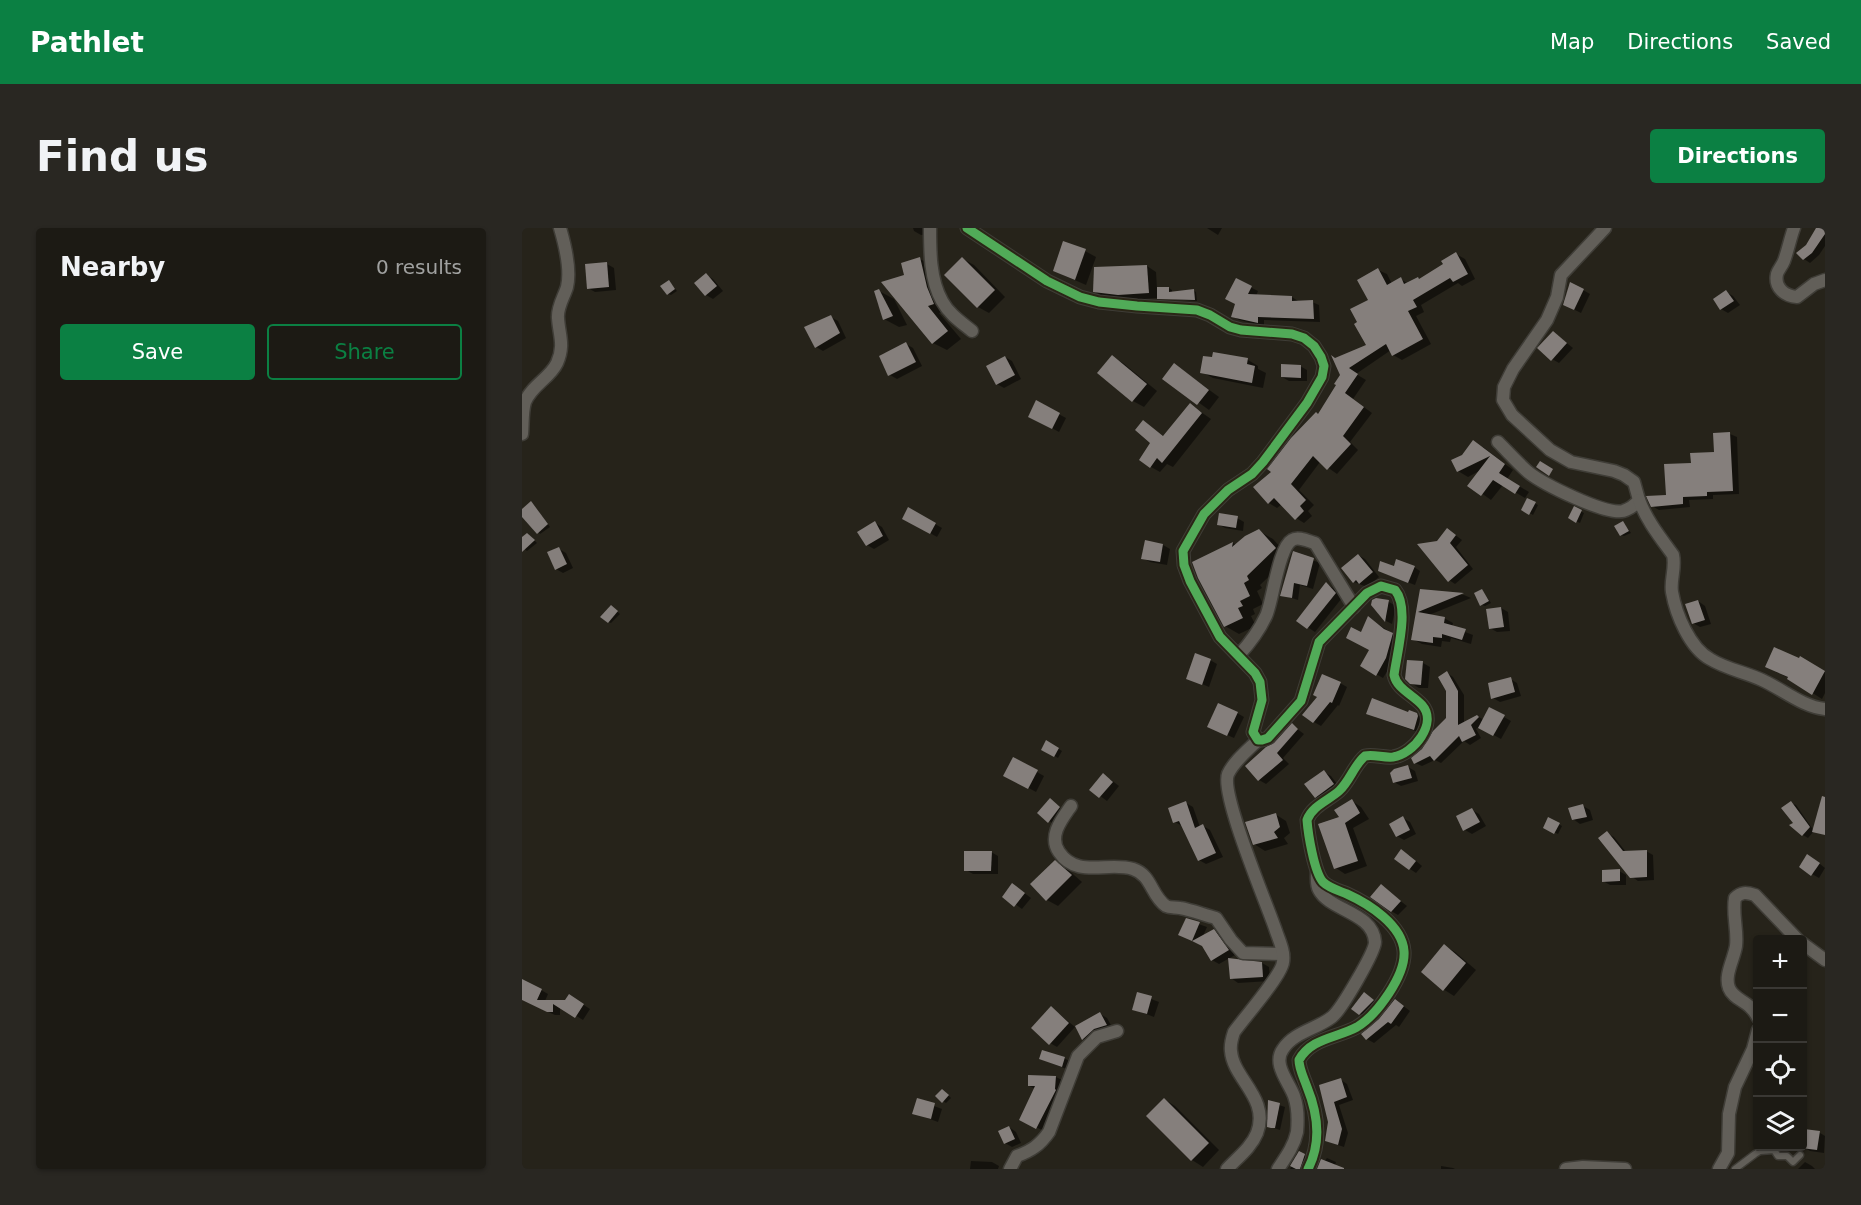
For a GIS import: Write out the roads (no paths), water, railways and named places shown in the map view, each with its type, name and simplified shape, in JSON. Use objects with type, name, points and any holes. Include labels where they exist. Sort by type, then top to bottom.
[{"type":"street","points":[[522,434],[525,403],[537,385],[550,373],[561,352],[562,340],[558,310],[567,286],[568,274],[560,228]]},
{"type":"street","points":[[930,228],[935,282],[942,301],[952,314],[972,331]]},
{"type":"street","points":[[967,228],[1047,281],[1080,297],[1099,302],[1190,309],[1210,315],[1240,330],[1292,334],[1304,338],[1314,346],[1321,357],[1324,366],[1322,377],[1307,403],[1252,474],[1228,490],[1204,514],[1183,551],[1184,565],[1190,581],[1220,637],[1239,655],[1260,682],[1262,700],[1253,732],[1258,740]]},
{"type":"street","points":[[1605,228],[1561,275],[1557,297],[1547,320],[1513,369],[1504,387],[1503,400],[1512,415],[1550,450],[1571,462],[1614,471],[1634,482],[1645,516],[1673,555],[1672,592],[1683,624],[1701,653],[1717,663],[1761,679],[1812,706],[1825,709]]},
{"type":"street","points":[[1794,228],[1778,273],[1782,292],[1797,297],[1814,284],[1825,280]]},
{"type":"street","points":[[1498,442],[1530,473],[1560,491],[1603,509],[1624,511],[1639,500]]},
{"type":"street","points":[[1239,655],[1252,641],[1266,616],[1286,547],[1292,540],[1300,539],[1315,543],[1354,607]]},
{"type":"street","points":[[1227,1169],[1246,1150],[1257,1133],[1259,1119],[1259,1110],[1254,1095],[1230,1053],[1231,1042],[1234,1032],[1284,963],[1283,954],[1231,803],[1227,776],[1234,764],[1258,740],[1268,738],[1301,701],[1319,642],[1367,593],[1381,586],[1395,590],[1399,595],[1402,618],[1395,681],[1424,707],[1428,722],[1415,744],[1404,753],[1392,757],[1365,756],[1360,759],[1344,786],[1310,814],[1308,828],[1317,868],[1318,890],[1328,900],[1362,921],[1372,932],[1374,947],[1334,1016],[1307,1030],[1282,1050],[1280,1067],[1294,1097],[1297,1124],[1294,1142],[1278,1169]]},
{"type":"street","points":[[1071,806],[1059,823],[1055,841],[1059,851],[1072,864],[1092,868],[1120,866],[1133,869],[1144,874],[1157,896],[1167,907],[1180,908],[1216,918],[1243,953],[1283,954]]},
{"type":"street","points":[[1308,1169],[1314,1158],[1317,1137],[1316,1117],[1299,1060],[1303,1052],[1311,1045],[1358,1026],[1370,1017],[1400,973],[1404,951],[1394,927],[1359,901],[1323,882],[1317,868]]},
{"type":"street","points":[[1753,1008],[1734,995],[1729,988],[1727,977],[1733,962],[1736,943],[1735,898],[1747,892],[1755,895],[1794,935]]},
{"type":"street","points":[[1807,946],[1825,960]]},
{"type":"street","points":[[1010,1169],[1017,1156],[1031,1151],[1049,1132],[1078,1056],[1097,1037],[1118,1031]]},
{"type":"street","points":[[1719,1169],[1728,1153],[1729,1114],[1735,1087],[1755,1043]]},
{"type":"street","points":[[1566,1169],[1583,1167],[1625,1169]]},
{"type":"lane","points":[[1735,1169],[1760,1151],[1774,1150],[1778,1156],[1787,1156],[1792,1162],[1800,1155]]}]
